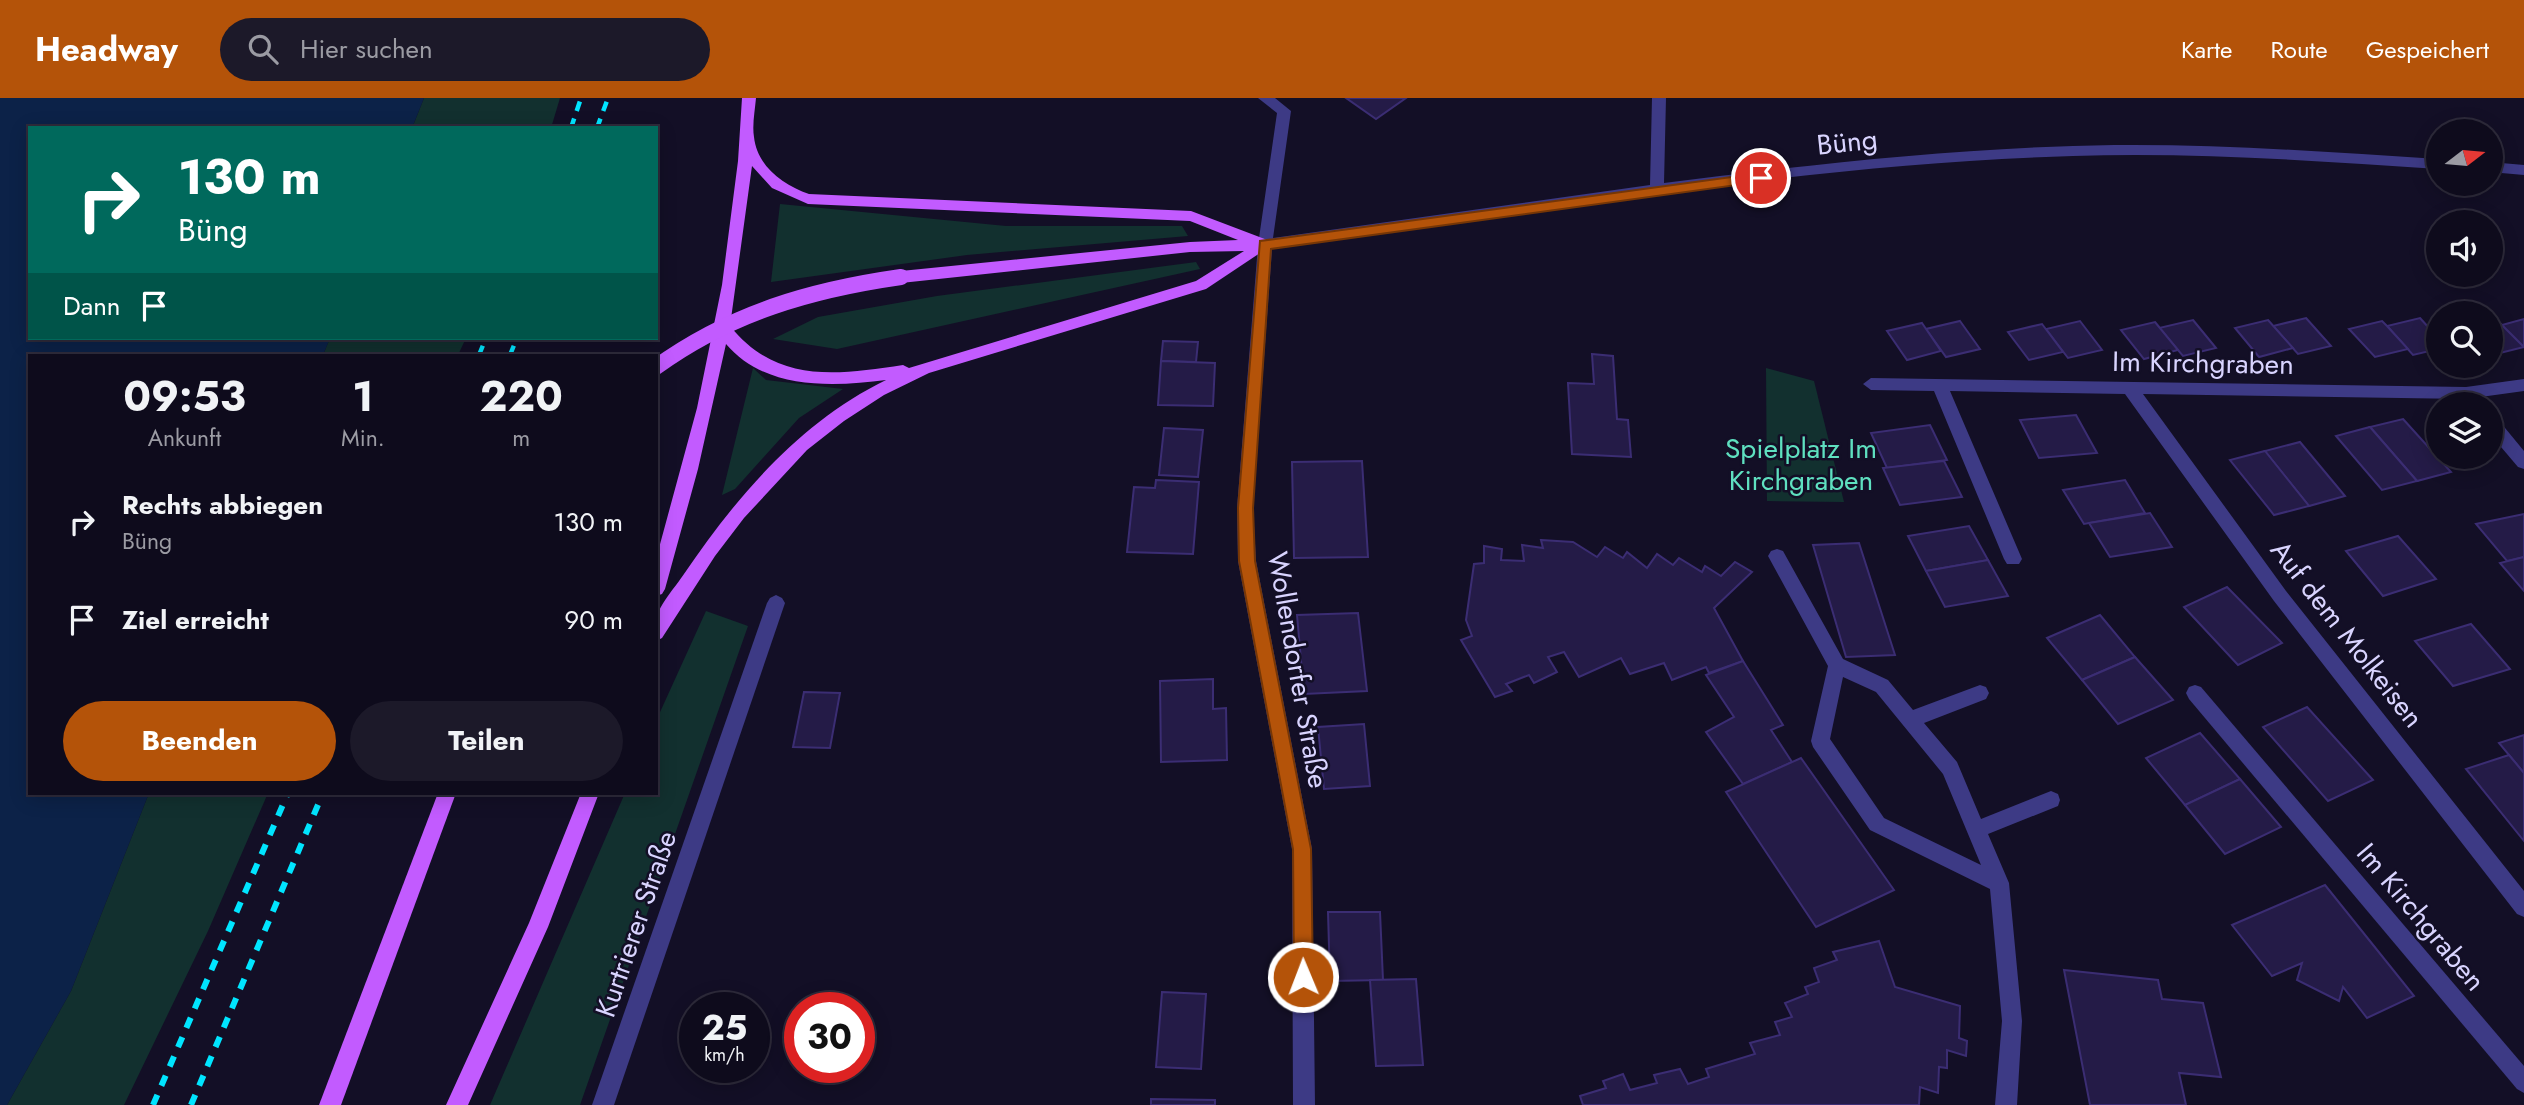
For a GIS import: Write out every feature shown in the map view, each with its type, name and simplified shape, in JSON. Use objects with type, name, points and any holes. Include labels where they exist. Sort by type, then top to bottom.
[{"type":"main road","points":[[658,582],[684,488],[722,328],[740,232],[749,98]]},
{"type":"main road","points":[[747,139],[755,164],[764,175],[792,195],[808,199],[1192,216],[1265,244]]},
{"type":"main road","points":[[658,366],[708,331],[774,301],[833,287],[901,277],[1190,247],[1265,244]]},
{"type":"main road","points":[[658,630],[717,538],[781,461],[860,401],[891,382],[924,368],[1201,285],[1265,244]]},
{"type":"main road","points":[[722,328],[745,353],[781,371],[803,375],[861,377],[924,368]]},
{"type":"main road","points":[[330,1105],[446,795]]},
{"type":"main road","points":[[457,1105],[538,928],[589,795]]},
{"type":"street","name":"Wollendorfer Straße","points":[[1265,98],[1284,111],[1265,244],[1245,508],[1247,561],[1302,849],[1304,1105]]},
{"type":"street","points":[[1657,190],[1659,98]]},
{"type":"street","name":"Büng","points":[[1265,244],[1657,190],[1939,159],[2071,151],[2231,150],[2426,163]]},
{"type":"street","points":[[2503,168],[2524,170]]},
{"type":"street","name":"Im Kirchgraben","points":[[1871,384],[2426,398]]},
{"type":"street","points":[[1939,385],[2013,559]]},
{"type":"street","name":"Im Kirchgraben","points":[[2498,392],[2524,385]]},
{"type":"street","name":"Auf dem Molkeisen","points":[[2131,390],[2280,596],[2524,907]]},
{"type":"street","points":[[2503,437],[2524,462]]},
{"type":"street","points":[[1777,556],[1837,665],[1882,685],[1950,768],[1999,883],[2012,1021],[2006,1105]]},
{"type":"street","name":"Kurtrierer Straße","points":[[603,1105],[776,603]]},
{"type":"street","points":[[1837,665],[1820,741],[1877,824],[1999,883]]},
{"type":"street","points":[[1910,720],[1980,693]]},
{"type":"street","name":"Im Kirchgraben","points":[[2195,693],[2524,1082]]},
{"type":"street","points":[[1976,830],[2051,800]]},
{"type":"green space","points":[[424,98],[560,98],[552,126],[413,126]]},
{"type":"green space","points":[[780,204],[1006,226],[1182,226],[1188,236],[967,255],[771,282]]},
{"type":"green space","points":[[1196,262],[1200,269],[837,349],[773,339],[818,317],[937,296]]},
{"type":"green space","points":[[329,340],[465,340],[458,354],[323,354]]},
{"type":"green space","points":[[753,368],[766,380],[843,389],[799,418],[735,489],[722,495]]},
{"type":"green space","name":"Spielplatz Im Kirchgraben","points":[[1766,368],[1814,381],[1844,502],[1767,501]]},
{"type":"green space","points":[[706,611],[748,626],[580,1105],[490,1105],[624,795],[658,795],[658,717]]},
{"type":"green space","points":[[148,795],[267,795],[208,931],[124,1105],[7,1105],[71,991]]},
{"type":"water","points":[[0,98],[424,98],[413,126],[28,126],[28,340],[329,340],[323,354],[28,354],[28,795],[148,795],[71,991],[7,1105],[0,1105]]},
{"type":"building","points":[[1346,98],[1406,98],[1376,119]]},
{"type":"building","points":[[2306,318],[2331,346],[2298,354],[2273,326]]},
{"type":"building","points":[[2420,318],[2426,325],[2426,352],[2413,355],[2387,326]]},
{"type":"building","points":[[2524,319],[2524,347],[2503,326]]},
{"type":"building","points":[[2193,320],[2216,348],[2183,356],[2159,328]]},
{"type":"building","points":[[2268,320],[2293,348],[2259,357],[2235,328]]},
{"type":"building","points":[[1960,321],[1980,349],[1946,357],[1926,329]]},
{"type":"building","points":[[2080,321],[2102,350],[2068,358],[2046,329]]},
{"type":"building","points":[[2382,321],[2408,349],[2375,357],[2349,329]]},
{"type":"building","points":[[2155,322],[2178,350],[2144,359],[2121,330]]},
{"type":"building","points":[[1922,323],[1941,351],[1907,360],[1887,331]]},
{"type":"building","points":[[2042,324],[2063,352],[2029,360],[2008,332]]},
{"type":"building","points":[[2503,326],[2524,347],[2503,352]]},
{"type":"building","points":[[1163,341],[1198,342],[1196,362],[1161,361]]},
{"type":"building","points":[[1592,354],[1613,356],[1617,419],[1628,420],[1631,457],[1572,454],[1568,383],[1594,384]]},
{"type":"building","points":[[1161,361],[1215,363],[1213,406],[1158,405]]},
{"type":"building","points":[[2076,415],[2097,453],[2039,458],[2020,420]]},
{"type":"building","points":[[2403,419],[2426,444],[2426,469],[2448,469],[2451,472],[2417,481],[2370,427]]},
{"type":"building","points":[[1930,425],[1947,460],[1887,468],[1871,433]]},
{"type":"building","points":[[2370,427],[2417,481],[2382,490],[2336,436]]},
{"type":"building","points":[[1164,428],[1203,430],[1198,477],[1159,475]]},
{"type":"building","points":[[2300,442],[2345,496],[2309,506],[2265,451]]},
{"type":"building","points":[[2265,451],[2309,506],[2274,515],[2230,460]]},
{"type":"building","points":[[1362,461],[1368,557],[1294,558],[1292,462]]},
{"type":"building","points":[[1944,461],[1962,497],[1900,505],[1883,468]]},
{"type":"building","points":[[1156,480],[1199,482],[1193,554],[1127,552],[1134,487],[1155,488]]},
{"type":"building","points":[[2125,480],[2145,513],[2084,524],[2063,490]]},
{"type":"building","points":[[2150,513],[2172,547],[2110,557],[2089,523]]},
{"type":"building","points":[[2524,514],[2524,557],[2507,561],[2476,524]]},
{"type":"building","points":[[1969,526],[1988,560],[1926,571],[1908,536]]},
{"type":"building","points":[[2398,536],[2436,579],[2383,596],[2346,551]]},
{"type":"building","points":[[1541,540],[1573,542],[1597,557],[1605,547],[1623,558],[1627,552],[1647,568],[1657,554],[1673,565],[1679,558],[1702,572],[1705,566],[1721,576],[1735,562],[1752,572],[1714,608],[1743,661],[1709,673],[1706,667],[1672,680],[1664,663],[1630,674],[1621,658],[1579,677],[1564,652],[1548,657],[1557,672],[1534,683],[1529,675],[1506,684],[1512,691],[1495,697],[1461,640],[1472,636],[1466,620],[1474,564],[1484,563],[1484,546],[1502,549],[1501,560],[1524,561],[1522,545],[1543,548]]},
{"type":"building","points":[[1859,543],[1895,655],[1846,657],[1813,545]]},
{"type":"building","points":[[2524,557],[2524,591],[2500,563]]},
{"type":"building","points":[[1988,560],[2008,596],[1945,607],[1926,571]]},
{"type":"building","points":[[2227,587],[2282,643],[2238,665],[2184,607]]},
{"type":"building","points":[[1358,613],[1367,691],[1304,694],[1297,615]]},
{"type":"building","points":[[2100,615],[2135,657],[2082,680],[2047,638]]},
{"type":"building","points":[[2471,624],[2510,669],[2453,686],[2415,641]]},
{"type":"building","points":[[2135,657],[2173,700],[2118,724],[2082,680]]},
{"type":"building","points":[[1743,661],[1783,725],[1771,730],[1792,762],[1743,784],[1706,732],[1734,717],[1706,675]]},
{"type":"building","points":[[1213,679],[1213,709],[1226,708],[1227,760],[1161,762],[1160,681]]},
{"type":"building","points":[[804,692],[840,693],[830,748],[793,747]]},
{"type":"building","points":[[2307,707],[2373,780],[2328,801],[2263,727]]},
{"type":"building","points":[[1364,724],[1370,786],[1324,789],[1318,727]]},
{"type":"building","points":[[2200,733],[2240,779],[2185,805],[2146,758]]},
{"type":"building","points":[[2524,735],[2524,773],[2499,743]]},
{"type":"building","points":[[2509,755],[2524,773],[2524,841],[2466,769]]},
{"type":"building","points":[[1801,758],[1894,890],[1816,927],[1726,792]]},
{"type":"building","points":[[2240,779],[2281,827],[2225,854],[2185,805]]},
{"type":"building","points":[[2325,885],[2414,996],[2367,1018],[2343,987],[2339,1001],[2297,980],[2302,963],[2272,976],[2232,925]]},
{"type":"building","points":[[1328,912],[1380,912],[1383,980],[1330,981]]},
{"type":"building","points":[[1879,941],[1895,987],[1960,1006],[1959,1038],[1967,1041],[1966,1056],[1947,1050],[1947,1068],[1939,1067],[1938,1093],[1920,1087],[1919,1105],[1583,1105],[1580,1096],[1606,1088],[1603,1081],[1623,1074],[1630,1090],[1657,1083],[1654,1075],[1680,1069],[1688,1084],[1709,1077],[1706,1069],[1755,1054],[1750,1043],[1780,1035],[1775,1022],[1792,1017],[1785,1003],[1808,994],[1805,987],[1819,982],[1814,968],[1837,960],[1833,952]]},
{"type":"building","points":[[2064,970],[2158,980],[2162,999],[2203,1003],[2221,1077],[2179,1073],[2186,1105],[2090,1105]]},
{"type":"building","points":[[1416,979],[1423,1065],[1376,1066],[1370,980]]},
{"type":"building","points":[[1162,992],[1206,994],[1201,1069],[1156,1067]]},
{"type":"building","points":[[1151,1099],[1215,1100],[1215,1105],[1151,1105]]},
{"type":"railway","points":[[572,126],[581,98]]},
{"type":"railway","points":[[598,126],[608,98]]},
{"type":"railway","points":[[479,354],[485,340]]},
{"type":"railway","points":[[510,354],[516,340]]},
{"type":"railway","points":[[153,1105],[287,795]]},
{"type":"railway","points":[[191,1105],[322,795]]},
{"type":"route","points":[[1303,977],[1302,849],[1247,561],[1245,508],[1259,351],[1265,244],[1761,178]]}]
